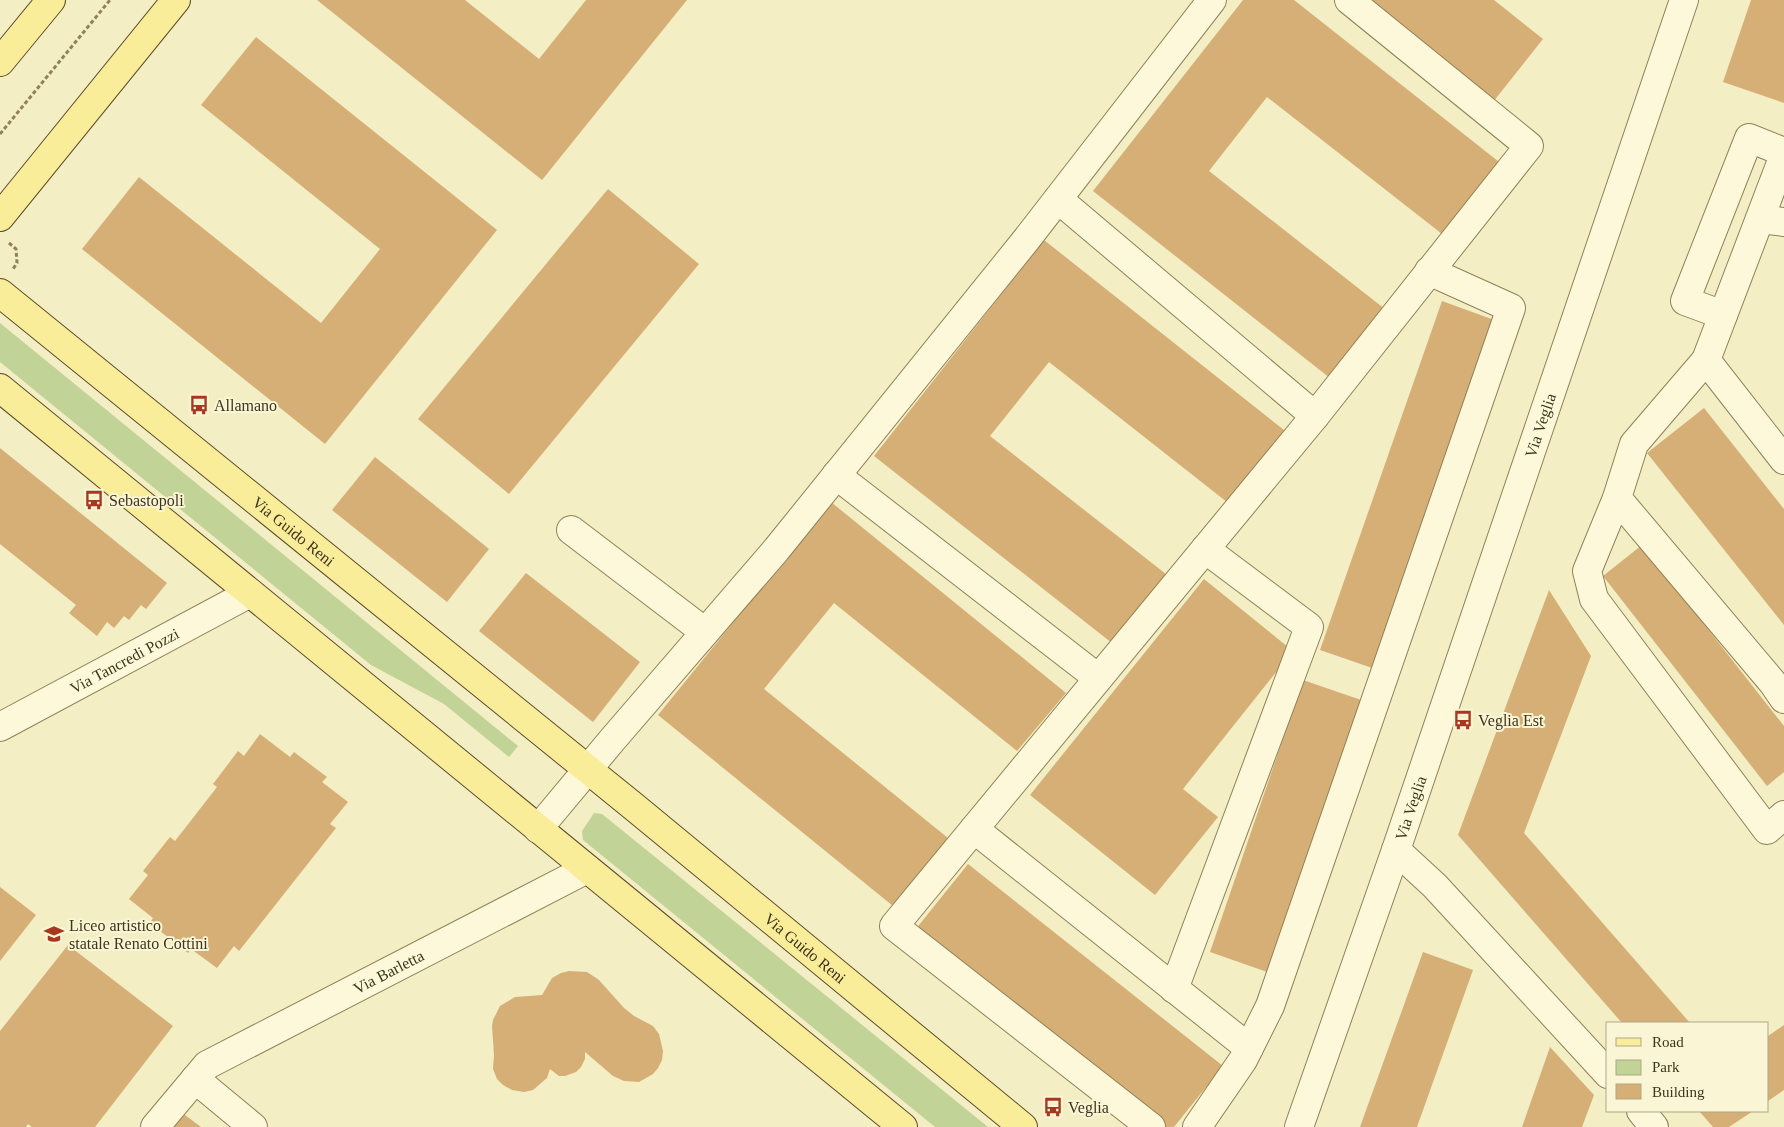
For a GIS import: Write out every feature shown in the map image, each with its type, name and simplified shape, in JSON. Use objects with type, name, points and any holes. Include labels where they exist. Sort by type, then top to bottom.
[{"type":"main road","points":[[0,62],[51,0]]},
{"type":"main road","points":[[3,229],[176,0]]},
{"type":"main road","name":"Via Guido Reni","points":[[6,282],[587,769],[1023,1127]]},
{"type":"main road","points":[[0,388],[903,1127]]},
{"type":"street","points":[[538,829],[587,769],[776,550],[1058,199],[1212,0]]},
{"type":"street","points":[[1152,1127],[894,926],[1315,416],[1529,146],[1349,0]]},
{"type":"street","name":"Via Veglia","points":[[1300,1127],[1396,850],[1684,0]]},
{"type":"street","points":[[1723,315],[1685,301],[1749,138],[1784,154],[1772,220],[1723,315],[1706,360],[1634,444],[1617,498],[1587,571],[1594,599],[1766,830],[1784,815]]},
{"type":"street","points":[[1058,199],[1315,416]]},
{"type":"street","points":[[1197,1127],[1243,1060],[1270,1006],[1511,308],[1430,271]]},
{"type":"street","points":[[1706,360],[1784,460]]},
{"type":"street","points":[[836,475],[1098,678]]},
{"type":"street","points":[[1617,498],[1780,685]]},
{"type":"street","points":[[571,530],[705,632]]},
{"type":"street","points":[[1174,990],[1309,627],[1205,548]]},
{"type":"street","name":"Via Tancredi Pozzi","points":[[0,727],[250,593]]},
{"type":"street","points":[[974,828],[1248,1048]]},
{"type":"street","name":"Via Veglia","points":[[1396,850],[1435,886],[1606,1072]]},
{"type":"street","name":"Via Barletta","points":[[155,1127],[201,1072],[587,869]]},
{"type":"street","points":[[201,1072],[253,1127]]},
{"type":"street","points":[[1642,1112],[1654,1127]]},
{"type":"path","points":[[0,134],[110,0]]},
{"type":"path","points":[[3,229],[16,249],[17,263],[6,282]]},
{"type":"green space","points":[[0,323],[518,746],[509,757],[444,704],[371,665],[0,362]]},
{"type":"green space","points":[[594,813],[602,814],[988,1127],[935,1127],[583,840],[582,831]]},
{"type":"building","points":[[317,0],[465,0],[539,59],[586,0],[687,0],[542,180]]},
{"type":"building","points":[[1243,0],[1294,0],[1508,169],[1451,241],[1267,97],[1209,171],[1390,313],[1335,382],[1093,191]]},
{"type":"building","points":[[1354,0],[1494,0],[1543,39],[1489,107]]},
{"type":"building","points":[[1751,0],[1784,0],[1784,103],[1723,82]]},
{"type":"building","points":[[256,37],[497,230],[325,444],[82,249],[139,177],[321,323],[380,249],[201,105]]},
{"type":"building","points":[[608,189],[699,264],[509,494],[418,419]]},
{"type":"building","points":[[1044,240],[1289,434],[1232,506],[1049,362],[990,436],[1171,578],[1117,647],[874,456]]},
{"type":"building","points":[[1442,301],[1497,321],[1375,669],[1320,650]]},
{"type":"building","points":[[1704,408],[1784,509],[1784,625],[1647,453]]},
{"type":"building","points":[[0,448],[167,583],[146,609],[141,605],[129,620],[124,616],[114,628],[107,622],[97,636],[69,613],[76,605],[0,544]]},
{"type":"building","points":[[375,457],[489,549],[447,602],[332,510]]},
{"type":"building","points":[[831,502],[1066,693],[1017,751],[834,603],[764,689],[948,838],[893,906],[658,715]]},
{"type":"building","points":[[1642,545],[1784,726],[1784,772],[1767,786],[1603,576]]},
{"type":"building","points":[[526,573],[640,662],[593,722],[479,631]]},
{"type":"building","points":[[1204,579],[1293,651],[1183,789],[1218,817],[1155,895],[1030,795]]},
{"type":"building","points":[[1549,590],[1591,656],[1524,833],[1689,1022],[1621,1022],[1458,835]]},
{"type":"building","points":[[1303,680],[1364,701],[1270,973],[1210,952]]},
{"type":"building","points":[[260,734],[290,757],[294,752],[327,777],[322,782],[348,802],[330,824],[336,828],[239,951],[234,946],[217,968],[191,949],[188,953],[150,923],[153,918],[129,899],[148,875],[143,871],[170,837],[175,841],[217,787],[213,784],[238,751],[244,756]]},
{"type":"building","points":[[968,864],[1223,1066],[1174,1127],[1163,1127],[915,930]]},
{"type":"building","points":[[0,887],[36,915],[0,961]]},
{"type":"building","points":[[68,945],[173,1026],[95,1127],[32,1127],[28,1124],[26,1127],[0,1127],[0,1031]]},
{"type":"building","points":[[1423,952],[1473,970],[1417,1127],[1360,1127]]},
{"type":"building","points":[[569,971],[587,972],[599,980],[624,1008],[634,1016],[653,1026],[659,1034],[663,1051],[662,1060],[653,1074],[639,1082],[624,1081],[613,1076],[585,1052],[585,1059],[576,1072],[559,1076],[550,1069],[547,1078],[533,1090],[524,1092],[512,1090],[497,1079],[493,1069],[492,1026],[500,1006],[515,997],[542,995],[552,978]]},
{"type":"building","points":[[1784,1025],[1784,1090],[1769,1100],[1769,1035]]},
{"type":"building","points":[[1550,1047],[1594,1095],[1582,1127],[1522,1127]]},
{"type":"building","points":[[181,1112],[201,1127],[169,1127]]},
{"type":"building","points":[[1700,1112],[1752,1112],[1729,1127],[1713,1127]]},
{"type":"place","name":"Allamano","points":[[199,405]]},
{"type":"place","name":"Sebastopoli","points":[[94,500]]},
{"type":"place","name":"Veglia Est","points":[[1463,720]]},
{"type":"place","name":"Liceo artistico statale Renato Cottini","points":[[54,934]]},
{"type":"place","name":"Veglia","points":[[1053,1107]]}]
